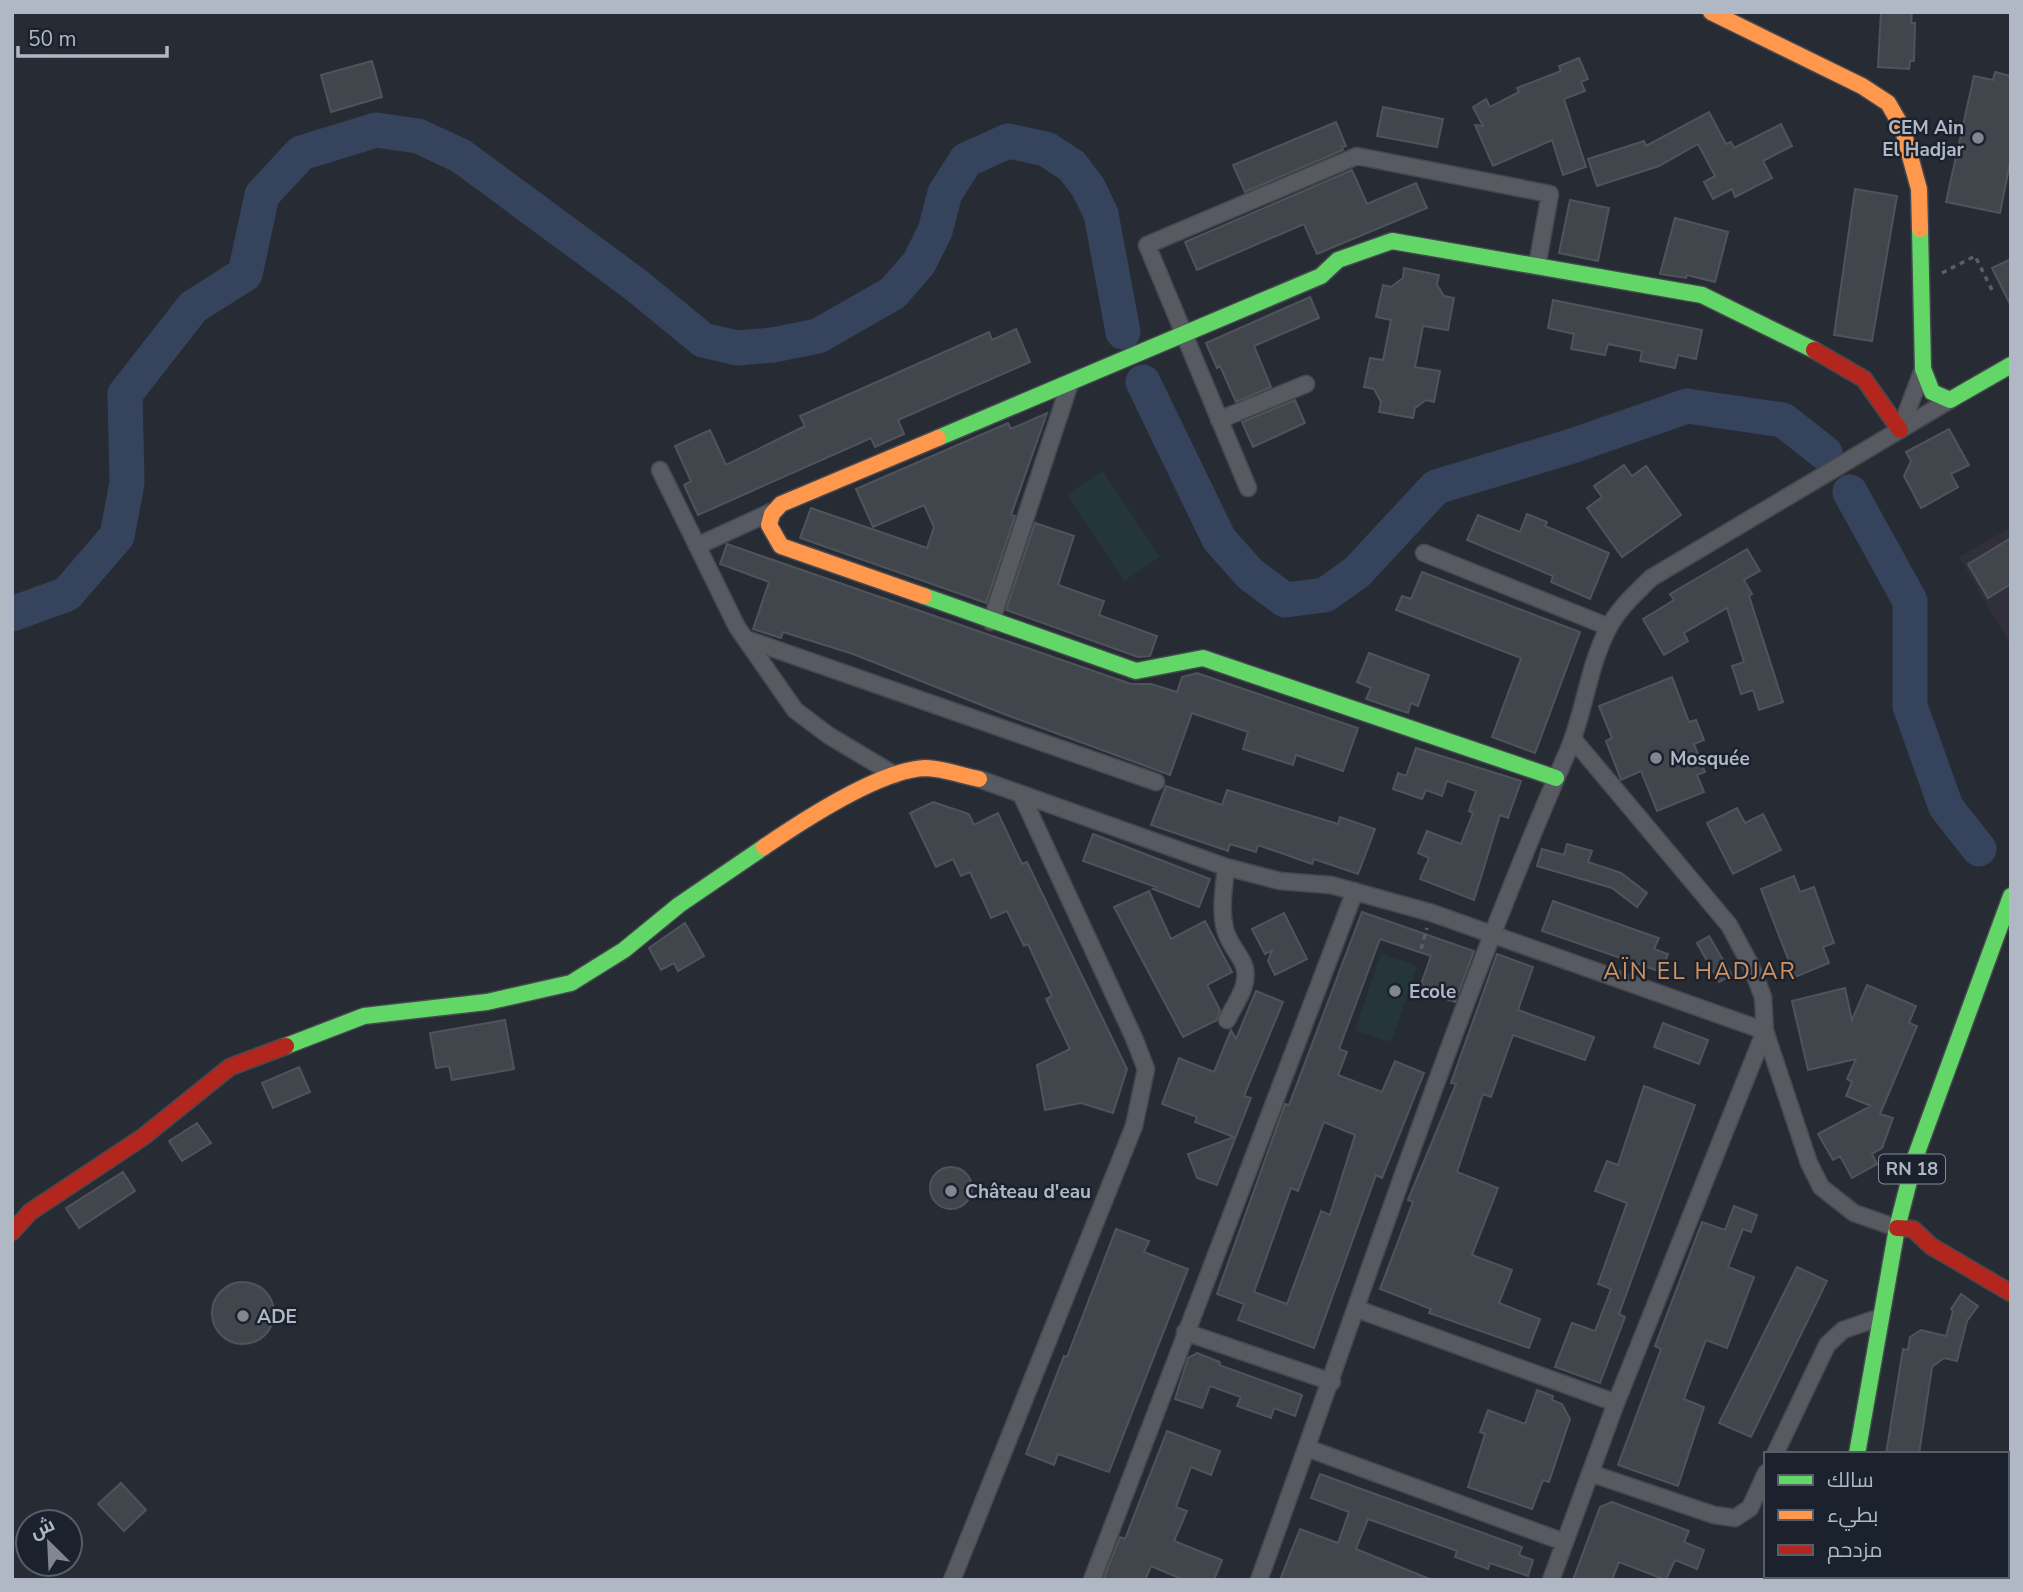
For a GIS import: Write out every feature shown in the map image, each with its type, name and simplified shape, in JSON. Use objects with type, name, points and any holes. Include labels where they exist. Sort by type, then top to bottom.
[{"type":"street","points":[[1711,12],[1853,80],[1888,103],[1905,137],[1919,189],[1923,369],[1932,392],[1950,400]]},
{"type":"street","points":[[1248,488],[1147,245],[1357,156],[1550,194],[1537,266]]},
{"type":"street","points":[[697,546],[771,512],[782,504],[1070,383],[1183,332],[1321,276],[1338,260],[1392,241],[1702,295],[1831,358],[1864,379],[1900,430]]},
{"type":"street","points":[[1259,1580],[1491,933],[1573,739],[1597,656],[1609,627],[1624,606],[1651,578],[2011,365]]},
{"type":"street","points":[[1900,430],[1923,369]]},
{"type":"street","points":[[992,622],[1070,383]]},
{"type":"street","points":[[1219,420],[1306,384]]},
{"type":"street","points":[[660,470],[746,639],[795,710],[828,735],[895,775]]},
{"type":"street","points":[[771,512],[768,526],[772,537],[781,546],[1136,671],[1149,671],[1184,660],[1203,658],[1556,778]]},
{"type":"street","points":[[1424,553],[1609,627]]},
{"type":"street","points":[[746,639],[1156,782]]},
{"type":"street","points":[[1573,739],[1729,925],[1751,966],[1763,997],[1765,1031],[1809,1163],[1821,1187],[1854,1213],[1897,1228],[1913,1229],[1931,1246],[2011,1293]]},
{"type":"street","points":[[12,1232],[30,1212],[143,1137],[230,1067],[364,1016],[486,1002],[571,983],[624,950],[679,905],[817,811],[895,775],[926,768],[979,779],[1226,867],[1280,881],[1331,885],[1491,933],[1765,1031]]},
{"type":"street","points":[[952,1580],[1134,1126],[1146,1069],[1021,794]]},
{"type":"street","points":[[1226,867],[1222,911],[1224,928],[1244,965],[1246,977],[1245,986],[1227,1020]]},
{"type":"street","points":[[1093,1580],[1185,1332],[1355,891]]},
{"type":"street","name":"RN 18","points":[[1857,1452],[1897,1228],[1915,1157],[2011,896]]},
{"type":"street","points":[[1551,1580],[1616,1403],[1765,1031]]},
{"type":"street","points":[[1357,1310],[1616,1403]]},
{"type":"street","points":[[1776,1452],[1827,1345],[1843,1330],[1881,1317]]},
{"type":"street","points":[[1185,1332],[1332,1382]]},
{"type":"street","points":[[1307,1448],[1564,1542]]},
{"type":"street","points":[[1590,1473],[1714,1515],[1735,1518],[1750,1508],[1764,1477]]},
{"type":"path","points":[[1922,283],[1975,256],[1994,294]]},
{"type":"shaded area","points":[[1103,471],[1160,557],[1124,581],[1067,494]]},
{"type":"shaded area","points":[[2011,527],[2011,645],[1959,557]]},
{"type":"shaded area","points":[[1381,954],[1417,966],[1391,1042],[1355,1030]]},
{"type":"building","points":[[1881,12],[1912,12],[1911,23],[1915,23],[1914,61],[1910,61],[1909,69],[1878,67]]},
{"type":"building","points":[[1579,58],[1588,79],[1581,82],[1585,91],[1564,99],[1586,167],[1563,175],[1552,140],[1493,166],[1475,125],[1483,126],[1473,107],[1486,99],[1490,107],[1519,92],[1517,88],[1561,71],[1559,66]]},
{"type":"building","points":[[372,61],[382,97],[331,112],[321,75]]},
{"type":"building","points":[[1995,72],[2011,76],[2011,158],[2000,213],[1946,202],[1974,76],[1993,80]]},
{"type":"building","points":[[1383,107],[1443,119],[1437,147],[1377,136]]},
{"type":"building","points":[[1709,112],[1726,144],[1731,142],[1734,148],[1781,124],[1792,146],[1763,161],[1772,178],[1735,197],[1732,189],[1713,199],[1704,182],[1715,176],[1698,144],[1659,166],[1597,186],[1588,159],[1644,141],[1646,146]]},
{"type":"building","points":[[1336,122],[1346,146],[1342,147],[1343,150],[1245,192],[1233,165]]},
{"type":"building","points":[[1352,170],[1367,204],[1416,183],[1427,208],[1317,254],[1304,224],[1197,270],[1185,242]]},
{"type":"building","points":[[1855,189],[1897,196],[1872,341],[1834,335]]},
{"type":"building","points":[[1570,200],[1609,208],[1598,261],[1559,253]]},
{"type":"building","points":[[1675,218],[1728,232],[1715,282],[1687,275],[1686,278],[1660,274]]},
{"type":"building","points":[[2011,259],[2011,306],[1992,268]]},
{"type":"building","points":[[1404,268],[1439,275],[1437,285],[1444,296],[1454,298],[1448,330],[1423,326],[1415,367],[1440,371],[1434,402],[1426,400],[1415,408],[1413,418],[1379,412],[1381,402],[1374,389],[1364,387],[1370,358],[1383,360],[1391,320],[1376,317],[1383,285],[1391,287],[1403,278]]},
{"type":"building","points":[[1310,297],[1319,318],[1254,346],[1271,387],[1236,402],[1206,343]]},
{"type":"building","points":[[1553,300],[1702,330],[1696,359],[1678,355],[1675,368],[1640,361],[1642,351],[1608,344],[1605,355],[1571,349],[1574,334],[1548,328]]},
{"type":"building","points":[[1016,329],[1030,362],[898,420],[904,434],[875,447],[871,438],[698,515],[684,485],[691,481],[675,446],[710,430],[726,465],[805,426],[800,416],[989,332],[992,340]]},
{"type":"building","points":[[1295,400],[1305,423],[1253,447],[1242,422]]},
{"type":"building","points":[[1047,413],[1011,515],[1015,516],[986,603],[800,538],[811,508],[927,548],[934,527],[924,505],[873,527],[856,489],[1008,423],[1011,429]]},
{"type":"building","points":[[1949,429],[1969,465],[1951,474],[1958,487],[1921,508],[1904,476],[1911,461],[1906,452]]},
{"type":"building","points":[[1624,465],[1632,476],[1646,466],[1681,515],[1622,557],[1587,508],[1602,497],[1594,486]]},
{"type":"building","points":[[1527,514],[1547,522],[1545,526],[1609,553],[1590,599],[1551,582],[1553,576],[1467,540],[1478,515],[1520,532]]},
{"type":"building","points":[[1035,523],[1074,536],[1058,585],[1104,601],[1099,615],[1157,636],[1150,656],[1138,657],[1006,610]]},
{"type":"building","points":[[2011,538],[2011,584],[1988,598],[1968,564]]},
{"type":"building","points":[[727,544],[1131,684],[1151,684],[1177,692],[1182,677],[1197,673],[1358,728],[1343,771],[1296,755],[1293,765],[1243,749],[1248,732],[1192,713],[1170,775],[1004,714],[853,654],[783,632],[781,638],[753,629],[769,582],[720,564]]},
{"type":"building","points":[[1747,549],[1760,571],[1744,580],[1752,594],[1749,596],[1783,702],[1759,710],[1753,690],[1741,694],[1732,666],[1744,662],[1727,608],[1684,633],[1688,641],[1664,655],[1643,619],[1674,600],[1670,594]]},
{"type":"building","points":[[1422,572],[1580,632],[1535,753],[1492,737],[1521,658],[1396,610],[1402,596],[1411,599]]},
{"type":"building","points":[[1369,653],[1429,675],[1418,706],[1411,703],[1408,713],[1366,699],[1371,688],[1357,682]]},
{"type":"building","name":"Mosquée","points":[[1672,677],[1689,722],[1696,720],[1704,740],[1694,744],[1705,772],[1697,775],[1704,792],[1657,811],[1641,771],[1621,780],[1606,741],[1612,738],[1599,706]]},
{"type":"building","points":[[1416,748],[1521,781],[1508,818],[1500,815],[1474,900],[1420,879],[1429,858],[1418,853],[1427,831],[1461,844],[1473,813],[1469,811],[1476,791],[1447,781],[1442,796],[1426,790],[1422,799],[1393,789],[1398,773],[1406,776]]},
{"type":"building","points":[[1166,786],[1222,805],[1227,790],[1338,824],[1340,817],[1375,829],[1358,874],[1314,859],[1312,864],[1258,845],[1256,852],[1230,844],[1228,851],[1151,825]]},
{"type":"building","points":[[933,802],[969,814],[974,825],[998,813],[1022,864],[1027,862],[1127,1069],[1113,1113],[1081,1103],[1045,1110],[1037,1065],[1070,1049],[1046,999],[1052,996],[1028,944],[1024,946],[1007,911],[991,918],[970,872],[961,876],[953,859],[936,867],[910,813]]},
{"type":"building","points":[[1737,808],[1745,823],[1763,814],[1781,850],[1733,874],[1707,823]]},
{"type":"building","points":[[1093,834],[1210,879],[1199,907],[1153,889],[1156,887],[1083,861]]},
{"type":"building","points":[[1567,844],[1592,851],[1588,862],[1621,873],[1647,893],[1637,907],[1612,888],[1537,866],[1542,849],[1564,855]]},
{"type":"building","points":[[1794,876],[1800,892],[1814,887],[1834,943],[1823,947],[1829,963],[1795,977],[1761,889]]},
{"type":"building","points":[[1149,891],[1171,939],[1205,921],[1232,972],[1207,985],[1220,1010],[1217,1020],[1183,1037],[1114,907]]},
{"type":"building","points":[[1553,901],[1659,938],[1654,949],[1668,954],[1661,972],[1542,931]]},
{"type":"building","points":[[1362,912],[1474,951],[1455,1002],[1419,990],[1431,956],[1380,939],[1339,1049],[1347,1052],[1338,1075],[1382,1092],[1395,1061],[1424,1073],[1382,1178],[1376,1175],[1314,1348],[1238,1320],[1244,1304],[1217,1294],[1285,1104],[1289,1105]],"holes":[[[1324,1122],[1355,1135],[1330,1215],[1321,1211],[1287,1304],[1254,1292],[1291,1188],[1298,1191]]]},
{"type":"building","points":[[1284,913],[1307,959],[1275,975],[1268,961],[1272,950],[1265,954],[1252,929]]},
{"type":"building","points":[[685,923],[704,956],[678,971],[674,963],[661,970],[649,948]]},
{"type":"building","points":[[1709,936],[1732,975],[1719,982],[1697,943]]},
{"type":"building","points":[[1497,954],[1533,967],[1518,1010],[1594,1037],[1585,1060],[1513,1035],[1491,1097],[1483,1094],[1457,1172],[1498,1188],[1472,1255],[1512,1270],[1499,1303],[1540,1319],[1529,1348],[1429,1313],[1431,1309],[1380,1289],[1413,1202],[1408,1200],[1456,1084],[1451,1083]]},
{"type":"building","points":[[1867,985],[1916,1006],[1909,1023],[1917,1026],[1880,1114],[1893,1118],[1882,1148],[1872,1154],[1877,1164],[1852,1178],[1840,1156],[1833,1160],[1818,1134],[1871,1106],[1846,1096],[1852,1082],[1847,1079],[1856,1059],[1808,1070],[1792,1001],[1845,988],[1852,1020]]},
{"type":"building","points":[[1256,991],[1283,1002],[1244,1096],[1251,1098],[1217,1185],[1197,1178],[1188,1154],[1234,1137],[1195,1122],[1197,1117],[1162,1104],[1179,1058],[1214,1072],[1231,1030],[1236,1039]]},
{"type":"building","points":[[505,1020],[514,1069],[452,1080],[449,1066],[436,1068],[430,1033]]},
{"type":"building","points":[[1663,1023],[1708,1040],[1699,1064],[1654,1047]]},
{"type":"building","points":[[299,1067],[310,1092],[273,1108],[262,1083]]},
{"type":"building","points":[[1644,1086],[1695,1105],[1619,1314],[1625,1317],[1600,1383],[1555,1367],[1572,1323],[1595,1331],[1611,1289],[1598,1284],[1627,1203],[1595,1191],[1607,1161],[1618,1165]]},
{"type":"building","points":[[197,1123],[211,1143],[182,1161],[169,1141]]},
{"type":"building","name":"Château d'eau","points":[[951,1167],[966,1173],[972,1188],[966,1203],[951,1209],[936,1203],[930,1188],[936,1173]]},
{"type":"building","points":[[123,1172],[135,1191],[79,1228],[66,1208]]},
{"type":"building","points":[[1734,1206],[1757,1215],[1751,1232],[1743,1229],[1728,1267],[1754,1277],[1727,1348],[1706,1340],[1684,1399],[1704,1407],[1678,1486],[1618,1465],[1661,1349],[1655,1346],[1702,1222],[1725,1230]]},
{"type":"building","points":[[1116,1229],[1149,1241],[1144,1252],[1188,1269],[1109,1472],[1058,1454],[1054,1465],[1026,1454]]},
{"type":"building","points":[[1797,1267],[1827,1281],[1751,1437],[1719,1423]]},
{"type":"building","name":"ADE","points":[[243,1282],[255,1284],[265,1291],[272,1301],[272,1325],[265,1335],[255,1342],[243,1344],[231,1342],[221,1335],[214,1325],[212,1313],[214,1301],[221,1291],[231,1284]]},
{"type":"building","points":[[1961,1294],[1978,1306],[1967,1321],[1957,1361],[1944,1358],[1932,1367],[1919,1452],[1886,1452],[1903,1349],[1908,1350],[1910,1337],[1921,1330],[1946,1336],[1953,1311],[1951,1309]]},
{"type":"building","points":[[1197,1353],[1220,1362],[1219,1365],[1302,1395],[1295,1416],[1274,1408],[1271,1418],[1237,1406],[1241,1397],[1210,1386],[1202,1408],[1175,1399],[1188,1358]]},
{"type":"building","points":[[1537,1390],[1553,1396],[1552,1400],[1562,1404],[1570,1419],[1549,1482],[1543,1480],[1532,1509],[1468,1487],[1485,1434],[1480,1432],[1488,1410],[1525,1424]]},
{"type":"building","points":[[1167,1431],[1220,1451],[1211,1475],[1191,1467],[1176,1507],[1187,1511],[1174,1541],[1222,1560],[1214,1580],[1184,1580],[1151,1566],[1145,1580],[1103,1580],[1120,1537],[1125,1539]]},
{"type":"building","points":[[1320,1474],[1522,1547],[1519,1555],[1533,1560],[1528,1576],[1490,1563],[1488,1569],[1455,1557],[1457,1551],[1368,1519],[1356,1549],[1432,1580],[1280,1580],[1300,1529],[1338,1543],[1349,1512],[1311,1498]]},
{"type":"building","points":[[121,1483],[146,1510],[124,1531],[98,1504]]},
{"type":"building","points":[[1612,1502],[1689,1531],[1684,1542],[1704,1550],[1697,1569],[1675,1560],[1666,1580],[1619,1562],[1612,1580],[1573,1580],[1600,1507]]},
{"type":"waterway","points":[[12,614],[67,594],[117,536],[127,483],[125,394],[193,307],[245,274],[262,195],[301,153],[376,130],[418,136],[461,156],[636,285],[703,340],[737,348],[773,345],[818,336],[893,293],[919,263],[935,231],[945,193],[966,160],[1008,141],[1046,149],[1072,166],[1088,187],[1101,214],[1123,332]]},
{"type":"waterway","points":[[1143,382],[1219,539],[1250,574],[1285,600],[1325,595],[1357,572],[1436,487],[1572,446],[1687,406],[1783,420],[1825,453]]},
{"type":"waterway","points":[[1850,492],[1910,601],[1910,706],[1946,807],[1979,849]]},
{"type":"traffic: fast","points":[[1920,229],[1923,369],[1932,392],[1950,400],[2011,365]]},
{"type":"traffic: fast","points":[[938,438],[1321,276],[1338,260],[1392,241],[1702,295],[1814,350]]},
{"type":"traffic: fast","points":[[924,596],[1136,671],[1203,658],[1556,778]]},
{"type":"traffic: fast","points":[[286,1046],[364,1016],[487,1002],[571,983],[624,950],[679,905],[764,847]]},
{"type":"traffic: fast","points":[[1857,1452],[1897,1228],[1915,1158],[2011,896]]},
{"type":"traffic: slow","points":[[1711,12],[1862,86],[1888,103],[1902,127],[1919,189],[1920,229]]},
{"type":"traffic: slow","points":[[924,596],[781,546],[769,525],[772,514],[781,504],[938,438]]},
{"type":"traffic: slow","points":[[764,847],[842,798],[907,771],[932,768],[979,779]]},
{"type":"traffic: jam","points":[[1814,350],[1864,379],[1900,430]]},
{"type":"traffic: jam","points":[[12,1232],[30,1212],[143,1137],[230,1067],[286,1046]]},
{"type":"traffic: jam","points":[[1897,1228],[1913,1229],[1931,1246],[2011,1293]]},
{"type":"place","name":"CEM Ain El Hadjar","points":[[1978,138]]},
{"type":"place","name":"Mosquée","points":[[1656,758]]},
{"type":"place","name":"Ecole","points":[[1395,991]]},
{"type":"place","name":"Château d'eau","points":[[951,1191]]},
{"type":"place","name":"ADE","points":[[243,1316]]},
{"type":"district","name":"AÏN EL HADJAR","points":[[1700,971]]}]
